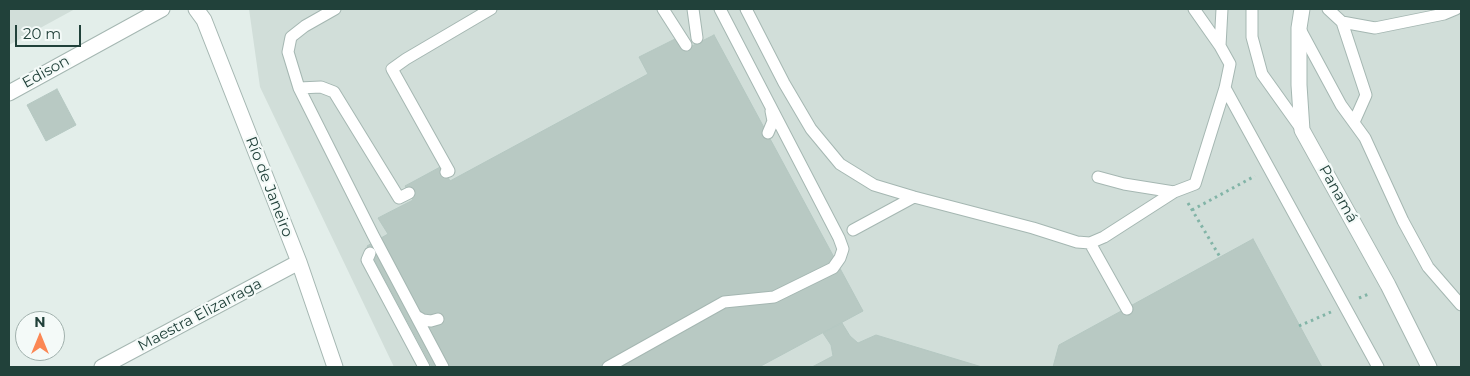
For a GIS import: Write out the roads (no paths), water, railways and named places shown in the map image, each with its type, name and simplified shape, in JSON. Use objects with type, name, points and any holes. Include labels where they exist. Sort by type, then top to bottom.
[{"type":"street","name":"Edison","points":[[9,92],[162,9]]},
{"type":"street","name":"Río de Janeiro","points":[[196,9],[204,20],[298,262],[335,367]]},
{"type":"street","name":"Panamá","points":[[1302,9],[1299,28],[1299,85],[1302,130],[1388,285],[1429,367]]},
{"type":"street","name":"Maestra Elizarraga","points":[[102,367],[298,262]]},
{"type":"lane","points":[[336,9],[291,36],[288,52],[299,88],[373,236],[443,367]]},
{"type":"lane","points":[[446,172],[449,171],[392,70],[406,59],[491,9]]},
{"type":"lane","points":[[663,9],[686,45]]},
{"type":"lane","points":[[693,9],[697,38]]},
{"type":"lane","points":[[608,367],[724,302],[774,297],[833,268],[840,258],[843,249],[720,9]]},
{"type":"lane","points":[[746,9],[784,83],[811,129],[840,164],[874,185],[1033,228],[1077,242],[1090,243],[1104,237],[1177,191],[1195,184],[1225,88],[1230,64],[1194,9]]},
{"type":"lane","points":[[1220,46],[1222,9]]},
{"type":"lane","points":[[1252,9],[1252,37],[1262,74],[1302,130]]},
{"type":"lane","points":[[1328,9],[1342,22],[1366,95],[1354,122]]},
{"type":"lane","points":[[1342,22],[1374,28],[1444,14],[1456,9]]},
{"type":"lane","points":[[1299,28],[1341,105],[1364,138],[1403,221],[1428,266],[1461,305]]},
{"type":"lane","points":[[299,88],[321,87],[334,92],[399,198],[409,193]]},
{"type":"lane","points":[[1225,88],[1378,367]]},
{"type":"lane","points":[[768,133],[773,121],[770,106]]},
{"type":"lane","points":[[1098,177],[1124,184],[1177,191]]},
{"type":"lane","points":[[853,230],[914,197]]},
{"type":"lane","points":[[1090,243],[1127,308]]},
{"type":"lane","points":[[370,253],[367,260],[424,367]]},
{"type":"lane","points":[[416,316],[423,320],[431,321],[438,319]]}]
